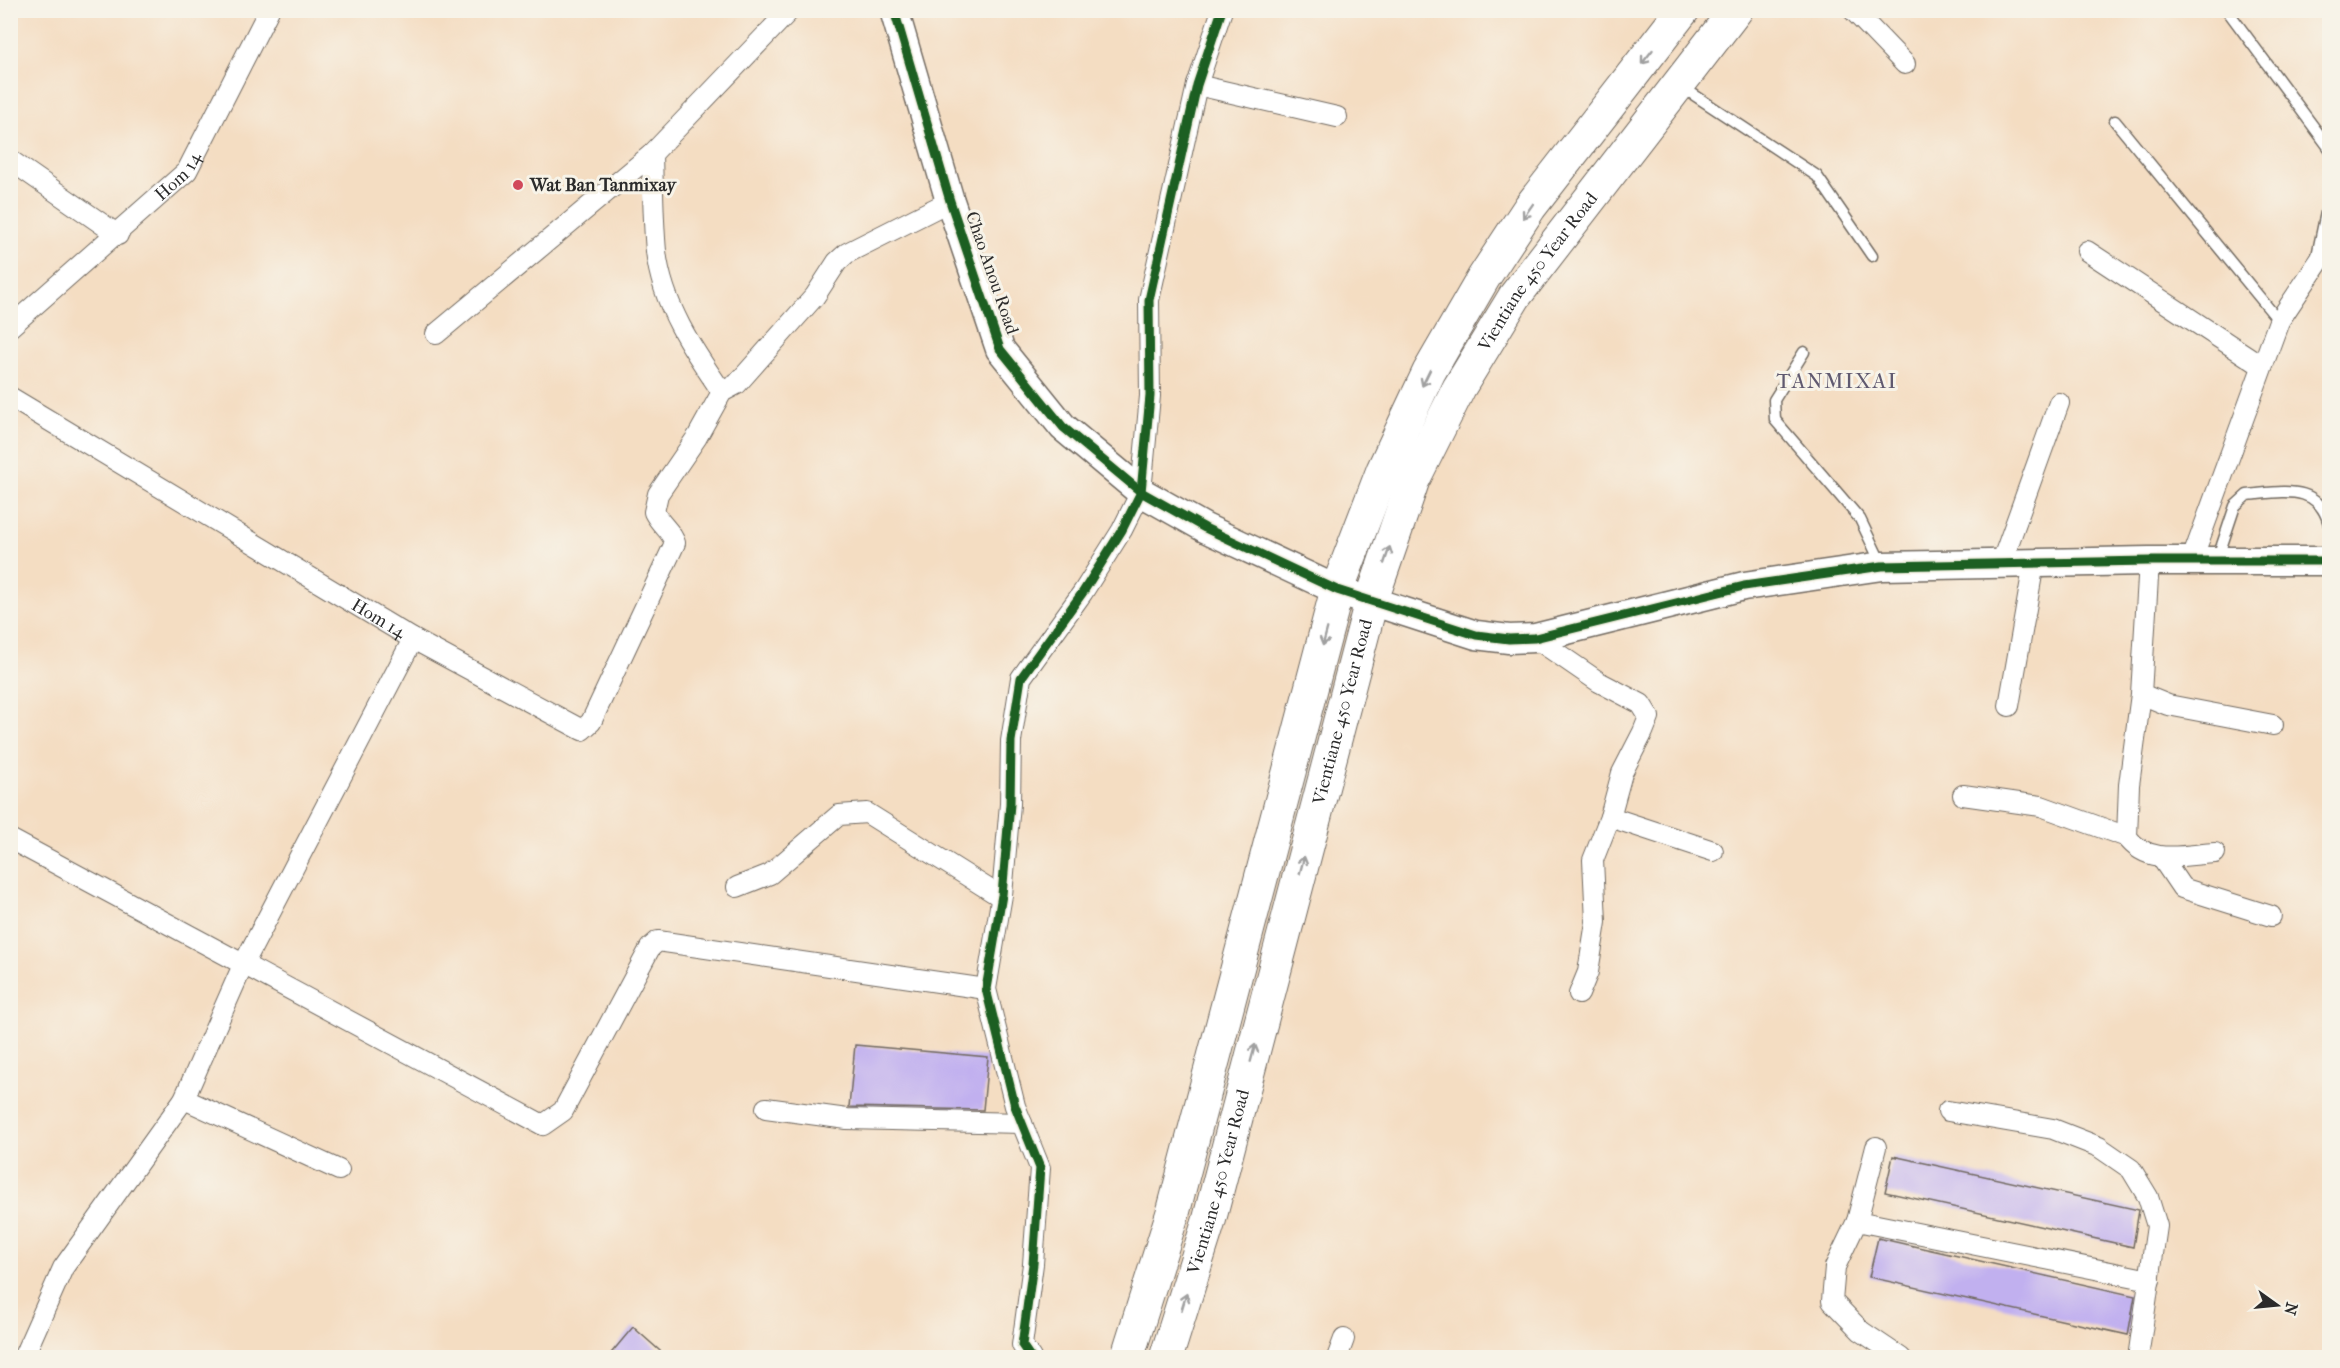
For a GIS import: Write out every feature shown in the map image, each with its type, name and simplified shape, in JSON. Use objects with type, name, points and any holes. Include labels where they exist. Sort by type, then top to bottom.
[{"type":"highway","name":"Vientiane 450 Year Road","points":[[1127,1358],[1174,1209],[1337,590],[1383,470],[1424,382],[1484,277],[1530,207],[1683,10]]},
{"type":"highway","name":"Vientiane 450 Year Road","points":[[1166,1358],[1209,1221],[1371,602],[1413,480],[1459,388],[1515,296],[1736,10]]},
{"type":"street","name":"Hom 14","points":[[10,327],[118,235],[188,171],[269,10]]},
{"type":"street","points":[[436,334],[652,154],[790,10]]},
{"type":"street","name":"Chao Anou Road","points":[[894,10],[950,201],[1000,349],[1063,427],[1141,492],[1204,528],[1337,590],[1476,635],[1509,639],[1535,638],[1744,586],[1882,566],[2149,561],[2330,561]]},
{"type":"street","points":[[1031,1358],[1022,1345],[1033,1264],[1040,1168],[1016,1106],[986,989],[1001,897],[1010,804],[1011,741],[1021,678],[1083,592],[1122,530],[1141,492],[1150,396],[1149,300],[1197,85],[1222,10]]},
{"type":"street","points":[[1853,10],[1905,64]]},
{"type":"street","points":[[1197,85],[1337,117]]},
{"type":"street","points":[[652,154],[656,253],[669,301],[687,341],[722,393],[737,384],[815,296],[837,262],[847,253],[950,201]]},
{"type":"street","points":[[10,160],[118,235]]},
{"type":"street","points":[[2204,562],[2262,366],[2279,321],[2330,245]]},
{"type":"street","points":[[2087,251],[2262,366]]},
{"type":"street","name":"Hom 14","points":[[10,397],[412,639],[582,730],[591,722],[675,543],[672,533],[661,526],[654,512],[658,494],[697,437],[722,393]]},
{"type":"street","points":[[2001,564],[2060,403]]},
{"type":"street","points":[[2127,837],[2129,785],[2141,694],[2149,561]]},
{"type":"street","points":[[2009,706],[2034,563]]},
{"type":"street","points":[[1535,638],[1599,682],[1641,704],[1649,717],[1622,773],[1610,817],[1593,860],[1596,922],[1588,972],[1579,994]]},
{"type":"street","points":[[22,1358],[63,1268],[184,1100],[243,965],[412,639]]},
{"type":"street","points":[[2141,694],[2168,705],[2273,724]]},
{"type":"street","points":[[1963,795],[2041,806],[2127,837],[2143,853],[2161,857],[2215,853]]},
{"type":"street","points":[[737,887],[770,874],[839,815],[867,813],[1001,897]]},
{"type":"street","points":[[1610,817],[1713,851]]},
{"type":"street","points":[[10,839],[543,1125],[563,1111],[650,948],[658,941],[986,989]]},
{"type":"street","points":[[2161,857],[2182,888],[2271,916]]},
{"type":"street","points":[[184,1100],[339,1170]]},
{"type":"street","points":[[766,1108],[847,1119],[1022,1123]]},
{"type":"street","points":[[1948,1111],[2053,1128],[2099,1147],[2131,1169],[2148,1197],[2157,1226],[2138,1358]]},
{"type":"street","points":[[1876,1147],[1857,1221],[1835,1266],[1832,1301],[1862,1331],[1901,1358]]},
{"type":"street","points":[[1857,1221],[2150,1280]]},
{"type":"street","points":[[1337,1358],[1344,1339]]},
{"type":"lane","points":[[2227,10],[2330,149]]},
{"type":"lane","points":[[1679,85],[1817,176],[1872,256]]},
{"type":"lane","points":[[2115,122],[2279,321]]},
{"type":"lane","points":[[2315,265],[2330,194]]},
{"type":"lane","points":[[1804,352],[1774,400],[1775,420],[1860,519],[1882,566]]},
{"type":"lane","points":[[2204,562],[2235,506],[2247,495],[2293,491],[2316,499],[2326,512],[2330,528]]},
{"type":"building","points":[[855,1045],[988,1057],[983,1110],[849,1107]]},
{"type":"building","points":[[1893,1156],[2139,1210],[2133,1247],[1885,1192]]},
{"type":"building","points":[[1878,1238],[2135,1296],[2128,1335],[1869,1277]]},
{"type":"building","points":[[633,1327],[668,1358],[607,1358]]},
{"type":"cycle path","points":[[894,10],[950,201],[1000,349],[1063,427],[1141,492],[1205,528],[1337,590],[1476,635],[1509,639],[1535,638],[1744,586],[1882,566],[2149,561],[2330,561]]},
{"type":"cycle path","points":[[1031,1358],[1022,1345],[1033,1264],[1040,1168],[1015,1106],[986,989],[1002,895],[1010,804],[1011,741],[1021,678],[1083,592],[1122,530],[1141,492],[1150,396],[1149,300],[1197,85],[1222,10]]},
{"type":"place","name":"Wat Ban Tanmixay","points":[[518,185]]},
{"type":"district","name":"TANMIXAI","points":[[1837,381]]}]
